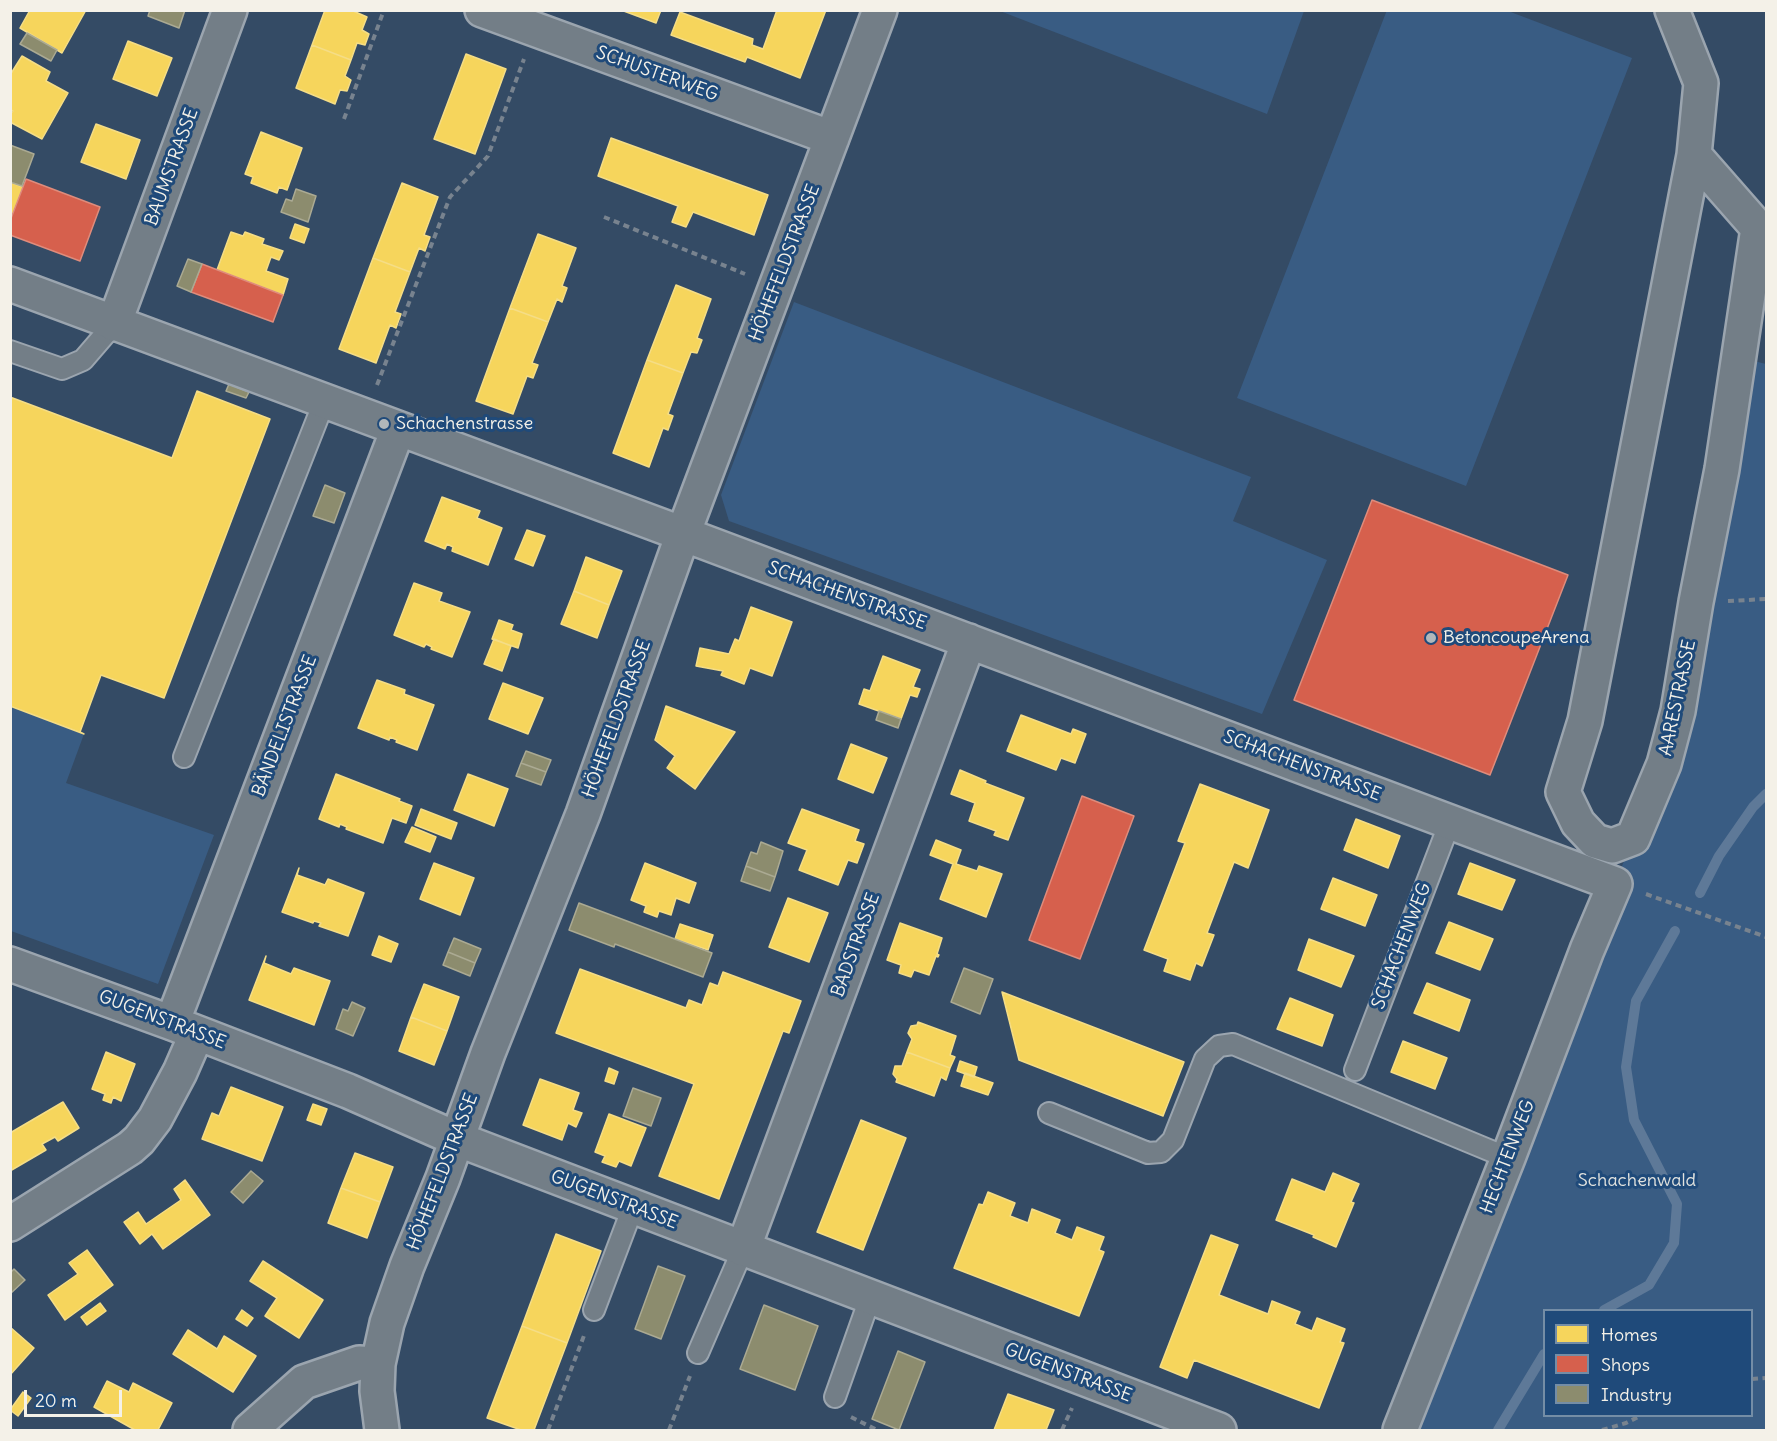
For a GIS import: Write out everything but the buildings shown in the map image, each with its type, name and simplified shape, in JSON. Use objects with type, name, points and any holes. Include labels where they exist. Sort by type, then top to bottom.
[{"type":"street","name":"BAUMSTRASSE","points":[[114,324],[230,10]]},
{"type":"street","name":"SCHUSTERWEG","points":[[482,10],[832,138]]},
{"type":"street","name":"HÖHEFELDSTRASSE","points":[[382,1431],[377,1391],[378,1364],[390,1313],[488,1053],[583,814],[683,534],[880,10]]},
{"type":"street","name":"AARESTRASSE","points":[[1672,10],[1701,83],[1694,155],[1585,721],[1563,792],[1578,823],[1595,841],[1612,846],[1633,838],[1664,764],[1678,711],[1722,469],[1758,228],[1694,155]]},
{"type":"street","name":"SCHACHENSTRASSE","points":[[10,284],[1615,884]]},
{"type":"street","name":"BÄNDELISTRASSE","points":[[10,1224],[139,1140],[155,1119],[180,1072],[185,1028],[398,429]]},
{"type":"street","name":"BADSTRASSE","points":[[743,1249],[969,641]]},
{"type":"street","name":"HECHTENWEG","points":[[1401,1431],[1587,950],[1615,884]]},
{"type":"street","name":"GUGENSTRASSE","points":[[10,964],[185,1028],[348,1091],[457,1139],[1219,1431]]},
{"type":"street","points":[[250,1431],[304,1382],[359,1363],[378,1364]]},
{"type":"lane","points":[[10,351],[62,369],[83,360],[114,324]]},
{"type":"lane","points":[[184,757],[324,402]]},
{"type":"lane","name":"SCHACHENWEG","points":[[1355,1070],[1450,822]]},
{"type":"lane","points":[[1049,1113],[1148,1153],[1161,1152],[1173,1140],[1205,1059],[1219,1046],[1233,1044],[1508,1158]]},
{"type":"lane","points":[[594,1310],[633,1207]]},
{"type":"lane","points":[[698,1353],[743,1249]]},
{"type":"lane","points":[[834,1398],[870,1298]]},
{"type":"path","points":[[344,119],[384,10]]},
{"type":"path","points":[[364,416],[450,198],[488,156],[534,30]]},
{"type":"path","points":[[604,217],[777,286]]},
{"type":"path","points":[[1615,884],[1767,937]]},
{"type":"path","points":[[548,1431],[594,1310]]},
{"type":"path","points":[[669,1431],[698,1353]]},
{"type":"path","points":[[1602,1431],[1638,1417]]},
{"type":"green space","points":[[1387,10],[1508,11],[1632,58],[1466,486],[1237,398]]},
{"type":"green space","points":[[1000,11],[1304,11],[1267,114]]},
{"type":"green space","points":[[794,302],[1251,477],[1233,521],[1327,560],[1262,714],[729,521],[721,495]]},
{"type":"green space","name":"Schachenwald","points":[[1750,360],[1766,364],[1766,1430],[1401,1430],[1633,838]]},
{"type":"green space","points":[[11,706],[84,734],[66,783],[214,835],[158,984],[11,931]]},
{"type":"waterway","points":[[1700,893],[1719,856],[1753,807],[1766,794]]},
{"type":"waterway","points":[[1606,1309],[1649,1285],[1674,1243],[1677,1204],[1634,1120],[1626,1067],[1636,1001],[1675,931]]},
{"type":"waterway","points":[[1498,1430],[1543,1356]]},
{"type":"place","name":"Schachenstrasse","points":[[384,424]]},
{"type":"place","name":"BetoncoupeArena","points":[[1431,638]]}]
